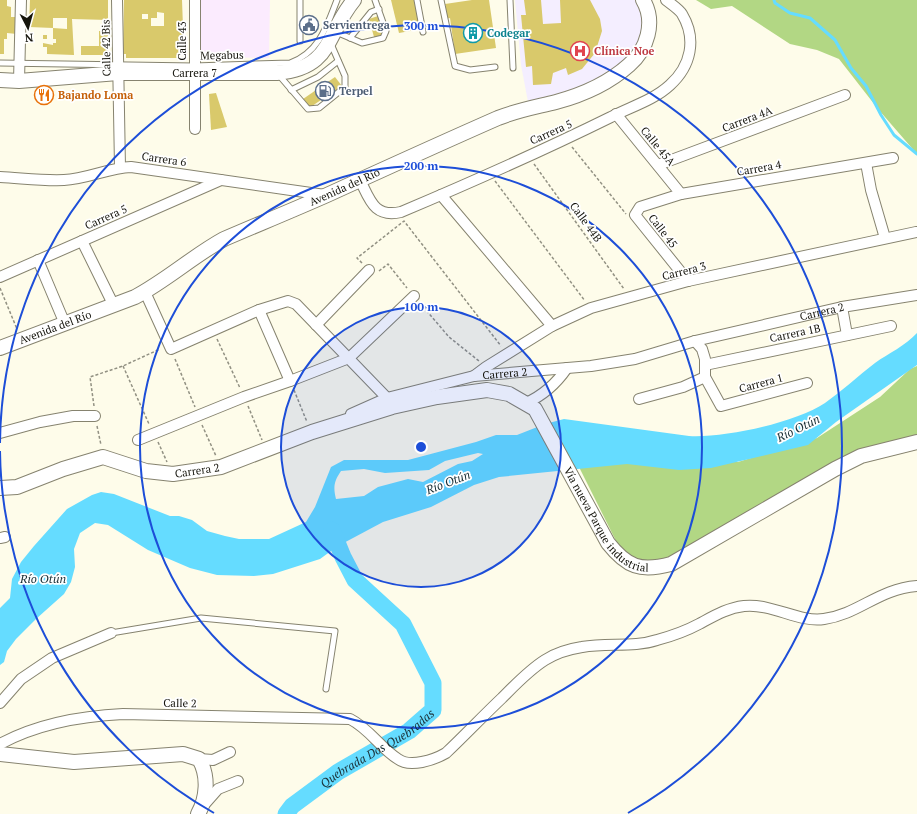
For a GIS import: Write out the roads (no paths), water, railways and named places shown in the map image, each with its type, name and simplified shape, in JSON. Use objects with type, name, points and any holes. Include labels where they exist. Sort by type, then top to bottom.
[{"type":"main road","name":"Carrera 7","points":[[0,80],[19,81],[118,69],[194,69],[277,73],[294,72],[306,67],[318,57],[333,37],[347,8],[354,0]]},
{"type":"main road","name":"Avenida del Río","points":[[0,348],[114,306],[145,292],[170,277],[197,255],[224,239],[515,112],[570,98],[607,80],[630,64],[643,47],[647,38],[649,26],[648,14],[643,0]]},
{"type":"main road","points":[[312,432],[392,407],[487,390],[508,394],[530,406]]},
{"type":"main road","name":"Vía nueva Parque industrial","points":[[530,406],[608,543],[621,559],[635,566],[651,568],[671,564],[835,469],[861,456],[917,442]]},
{"type":"main road","name":"Carrera 2","points":[[0,488],[17,486],[103,457],[146,471],[173,474],[221,467],[312,432]]},
{"type":"main road","points":[[0,754],[74,762],[172,754],[190,754],[199,759],[203,767],[206,783],[201,811]]},
{"type":"street","points":[[19,81],[21,0]]},
{"type":"street","name":"Calle 42 Bis","points":[[117,0],[120,167]]},
{"type":"street","name":"Calle 43","points":[[195,0],[195,129]]},
{"type":"street","name":"Carrera 5","points":[[360,180],[371,203],[383,213],[392,214],[401,212],[489,174],[652,98],[670,86],[684,69],[691,53],[690,34],[681,13],[666,0]]},
{"type":"street","name":"Carrera 4A","points":[[658,165],[845,95]]},
{"type":"street","name":"Calle 45A","points":[[616,114],[681,194]]},
{"type":"street","name":"Carrera 4","points":[[635,215],[640,207],[681,194],[893,158]]},
{"type":"street","points":[[866,163],[871,190],[885,238]]},
{"type":"street","name":"Carrera 6","points":[[0,177],[64,180],[120,167],[131,167],[325,195]]},
{"type":"street","name":"Carrera 5","points":[[0,277],[221,180]]},
{"type":"street","points":[[441,195],[552,326]]},
{"type":"street","name":"Calle 45","points":[[635,215],[688,281]]},
{"type":"street","name":"Carrera 3","points":[[474,376],[507,353],[552,326],[592,308],[688,281],[916,232]]},
{"type":"street","points":[[82,241],[114,306]]},
{"type":"street","points":[[38,260],[65,324]]},
{"type":"street","points":[[316,325],[369,270]]},
{"type":"street","points":[[145,292],[171,349],[259,310],[288,301],[296,304],[387,398]]},
{"type":"street","name":"Carrera 2","points":[[312,432],[387,398],[474,376],[590,366],[635,359],[695,341],[842,307],[917,295]]},
{"type":"street","points":[[138,440],[244,397],[349,358],[414,296]]},
{"type":"street","points":[[842,307],[847,335]]},
{"type":"street","points":[[259,310],[290,381]]},
{"type":"street","name":"Carrera 1B","points":[[705,365],[891,326]]},
{"type":"street","points":[[639,399],[684,387],[705,377],[705,365],[702,349],[695,341]]},
{"type":"street","points":[[530,406],[552,386],[567,368]]},
{"type":"street","name":"Carrera 1","points":[[705,377],[721,406],[807,383]]},
{"type":"street","points":[[0,433],[40,422],[73,416],[95,416]]},
{"type":"street","name":"Calle 2","points":[[0,744],[33,730],[88,716],[123,714],[350,719],[362,725],[399,760],[414,762],[428,761],[446,753],[529,671],[564,651],[584,646],[631,645],[655,641],[678,634],[719,613],[746,606],[765,607],[805,618],[823,619],[851,611],[879,595],[901,587],[917,586]]},
{"type":"street","points":[[0,703],[22,679],[52,658],[111,633]]},
{"type":"street","points":[[199,759],[213,760],[230,752]]},
{"type":"street","points":[[201,811],[218,789],[238,781]]},
{"type":"lane","points":[[300,0],[300,41]]},
{"type":"lane","name":"Megabus","points":[[194,69],[282,64],[297,61],[310,53],[316,46],[337,0]]},
{"type":"lane","points":[[277,73],[308,109],[319,108],[345,87],[345,76],[338,61],[333,37],[350,38],[362,42],[383,38],[386,31],[375,0]]},
{"type":"lane","points":[[417,0],[423,32]]},
{"type":"lane","points":[[441,0],[455,66],[470,70],[495,67]]},
{"type":"lane","points":[[510,0],[513,68]]},
{"type":"lane","points":[[350,38],[371,12],[379,9]]},
{"type":"lane","points":[[291,90],[318,77],[338,61]]},
{"type":"lane","points":[[0,63],[118,69]]},
{"type":"lane","points":[[111,633],[201,618],[335,631],[326,690]]},
{"type":"water","name":"Río Otún","points":[[917,333],[917,365],[836,422],[808,445],[711,468],[679,470],[627,464],[499,477],[474,485],[431,507],[383,522],[338,546],[320,559],[273,574],[254,576],[217,575],[190,568],[148,550],[108,525],[95,523],[80,533],[74,549],[75,567],[71,582],[64,594],[16,639],[7,651],[4,662],[0,665],[0,608],[10,598],[12,579],[21,562],[67,509],[92,495],[101,492],[114,494],[170,516],[179,516],[192,520],[207,531],[225,536],[239,539],[269,539],[306,522],[315,507],[331,467],[344,460],[408,460],[476,442],[496,435],[517,435],[545,424],[564,419],[689,436],[740,432],[759,428],[796,417],[825,403],[875,363]],"holes":[[[478,453],[483,454],[472,461],[458,464],[423,482],[408,479],[378,487],[364,496],[336,499],[335,484],[341,471],[364,469],[385,473],[429,470],[445,461]]]},
{"type":"waterway","points":[[774,0],[775,3],[790,13],[810,18],[835,40],[851,68],[866,86],[881,115],[894,135],[917,154]]},
{"type":"waterway","name":"Quebrada Dos Quebradas","points":[[286,814],[292,806],[338,772],[409,731],[433,710],[433,683],[403,624],[355,580],[343,557],[332,530]]},
{"type":"place","name":"Servientrega","points":[[309,25]]},
{"type":"place","name":"Codegar","points":[[473,33]]},
{"type":"place","name":"Clínica Noe","points":[[580,51]]},
{"type":"place","name":"Terpel","points":[[325,91]]},
{"type":"place","name":"Bajando Loma","points":[[44,95]]}]
